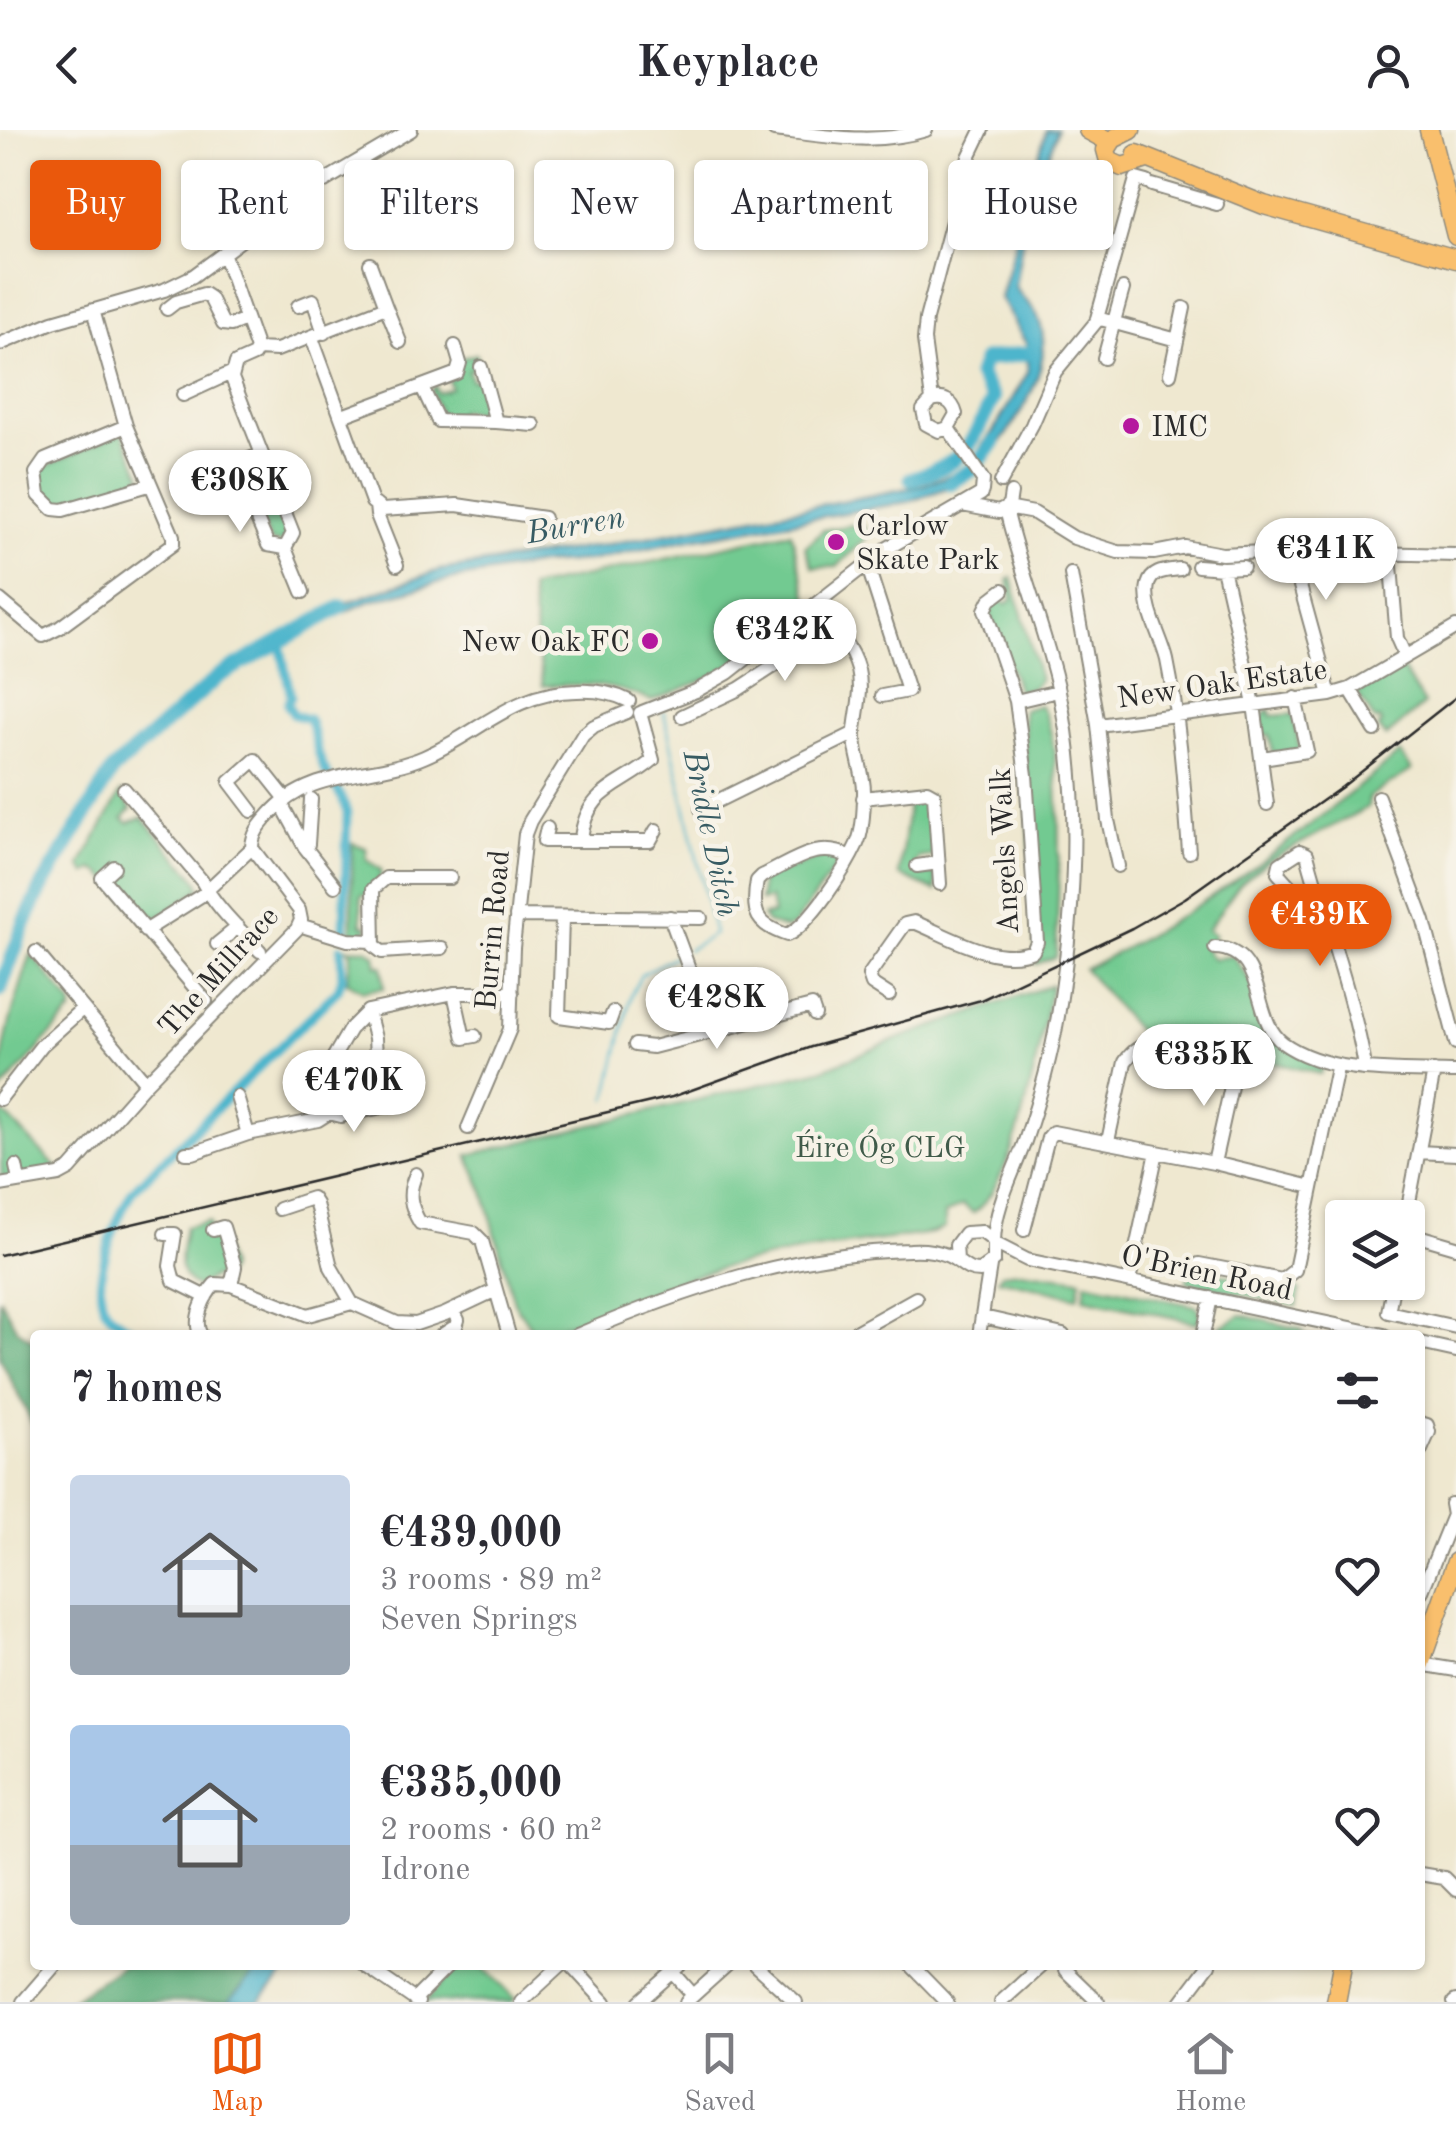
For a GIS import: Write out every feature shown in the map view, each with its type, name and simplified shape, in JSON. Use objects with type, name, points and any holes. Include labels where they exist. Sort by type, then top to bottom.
[{"type":"main road","points":[[1416,246],[1454,227],[1429,130]]},
{"type":"main road","points":[[1122,143],[1200,190],[1376,242],[1416,246],[1456,259]]},
{"type":"main road","points":[[1425,1650],[1456,1562]]},
{"type":"main road","points":[[1336,2002],[1342,1970]]},
{"type":"street","points":[[0,344],[42,326],[164,290],[224,256],[309,190],[411,130]]},
{"type":"street","points":[[774,130],[847,139],[899,138],[926,130]]},
{"type":"street","points":[[932,400],[924,340],[926,319],[968,157],[982,130]]},
{"type":"street","points":[[146,932],[207,890],[252,848],[256,831],[284,801],[332,778],[421,758],[453,743],[507,708],[543,693],[597,692],[637,711],[659,706],[728,674],[906,536],[992,487],[1032,425],[1055,372],[1097,318],[1136,179],[1200,190],[1218,204]]},
{"type":"street","points":[[183,395],[231,373],[236,363],[254,355],[257,349],[224,256]]},
{"type":"street","points":[[370,264],[400,342]]},
{"type":"street","points":[[1104,358],[1122,289]]},
{"type":"street","points":[[166,309],[204,294],[223,324],[246,319]]},
{"type":"street","points":[[298,306],[313,300],[318,335],[342,416],[376,506],[382,510],[457,505],[544,518]]},
{"type":"street","points":[[257,349],[277,350],[386,307]]},
{"type":"street","points":[[1170,374],[1184,308]]},
{"type":"street","points":[[0,600],[43,636],[173,544],[126,426],[94,310]]},
{"type":"street","points":[[1097,318],[1177,340]]},
{"type":"street","points":[[342,416],[457,373],[460,363],[454,346]]},
{"type":"street","points":[[481,367],[496,422]]},
{"type":"street","points":[[231,373],[294,533],[285,548]]},
{"type":"street","points":[[422,387],[438,421],[534,425]]},
{"type":"street","points":[[943,398],[954,409],[951,431],[934,430],[926,424],[923,410],[932,400],[943,398]]},
{"type":"street","points":[[126,426],[45,460],[36,473],[39,495],[53,509],[63,510],[149,486]]},
{"type":"street","points":[[951,431],[992,487],[1012,536],[1058,691],[1066,736],[1072,844],[1064,974],[1041,1089],[996,1216],[996,1254],[990,1265],[981,1330]]},
{"type":"street","points":[[206,476],[262,454]]},
{"type":"street","points":[[234,466],[268,545],[285,548]]},
{"type":"street","points":[[992,487],[999,509]]},
{"type":"street","points":[[992,487],[1074,538],[1118,552],[1154,553],[1186,546],[1222,554],[1456,555]]},
{"type":"street","points":[[962,505],[1027,510]]},
{"type":"street","points":[[376,506],[397,565]]},
{"type":"street","points":[[285,548],[303,592]]},
{"type":"street","points":[[867,564],[908,691],[882,696]]},
{"type":"street","points":[[1198,566],[1243,567]]},
{"type":"street","points":[[1392,566],[1398,638],[1405,656]]},
{"type":"street","points":[[1223,568],[1254,704],[1268,804]]},
{"type":"street","points":[[1180,569],[1157,573],[1147,594],[1165,651],[1178,714],[1189,852]]},
{"type":"street","points":[[1266,569],[1296,575],[1330,696]]},
{"type":"street","points":[[1071,574],[1118,866]]},
{"type":"street","name":"Angels Walk","points":[[889,995],[872,984],[869,975],[905,924],[914,922],[990,953],[1007,956],[1033,951],[1037,942],[1031,832],[1016,701],[985,610],[990,600],[1004,590]]},
{"type":"street","points":[[814,607],[849,647],[858,670],[860,700],[854,732],[864,798],[859,841],[850,857],[797,930],[787,935],[764,928],[758,920],[755,888],[762,876],[820,849],[836,850],[850,857]]},
{"type":"street","name":"New Oak Estate","points":[[1098,725],[1330,696],[1350,689],[1456,628]]},
{"type":"street","points":[[682,716],[739,689],[808,644]]},
{"type":"street","points":[[728,674],[739,689]]},
{"type":"street","points":[[1350,689],[1375,730]]},
{"type":"street","points":[[1016,701],[1058,691]]},
{"type":"street","points":[[1262,758],[1306,751],[1294,698]]},
{"type":"street","points":[[581,839],[582,822],[602,792],[653,760],[637,711]]},
{"type":"street","name":"Burrin Road","points":[[468,1128],[510,1029],[516,916],[525,834],[530,821],[583,735],[594,726],[637,711]]},
{"type":"street","points":[[701,809],[854,732]]},
{"type":"street","points":[[249,802],[230,782],[255,760],[284,801],[304,846],[335,886]]},
{"type":"street","points":[[124,789],[260,951]]},
{"type":"street","points":[[864,798],[927,791],[934,794],[940,884]]},
{"type":"street","points":[[1378,797],[1424,921],[1456,1042]]},
{"type":"street","points":[[304,846],[308,844],[310,799]]},
{"type":"street","points":[[126,820],[140,808]]},
{"type":"street","points":[[547,828],[544,840],[650,841],[656,830]]},
{"type":"street","name":"The Millrace","points":[[0,1185],[59,1175],[70,1169],[146,1083],[247,983],[298,926],[299,910],[252,848]]},
{"type":"street","points":[[1326,926],[1278,873],[1280,864],[1300,852],[1307,854],[1370,1067]]},
{"type":"street","points":[[916,866],[938,863]]},
{"type":"street","points":[[114,868],[102,878],[206,1001]]},
{"type":"street","points":[[372,941],[372,888],[378,882],[386,878],[450,878]]},
{"type":"street","points":[[516,916],[701,918]]},
{"type":"street","points":[[670,917],[712,1031]]},
{"type":"street","points":[[562,918],[558,1016],[609,1023],[612,1012]]},
{"type":"street","points":[[298,926],[341,938],[372,941],[382,952],[442,948]]},
{"type":"street","points":[[217,944],[238,927]]},
{"type":"street","points":[[1216,948],[1226,948],[1242,959],[1259,987],[1272,1030],[1283,1043],[1337,1068],[1456,1072]]},
{"type":"street","name":"The Millrace","points":[[36,952],[146,1083]]},
{"type":"street","points":[[43,986],[54,976]]},
{"type":"street","points":[[328,1113],[322,1077],[350,1029],[368,1010],[454,993],[512,993]]},
{"type":"street","points":[[454,993],[464,1038],[475,1036]]},
{"type":"street","points":[[635,1045],[654,1047],[812,1006],[815,1015]]},
{"type":"street","points":[[0,1099],[42,1045],[82,1009]]},
{"type":"street","points":[[368,1010],[375,1038],[373,1088]]},
{"type":"street","points":[[1108,1141],[1132,1051],[1152,1042],[1186,1051]]},
{"type":"street","points":[[6,1060],[20,1071]]},
{"type":"street","points":[[1214,1162],[1236,1064]]},
{"type":"street","points":[[1199,1264],[1282,1280],[1295,1270],[1337,1068]]},
{"type":"street","points":[[1409,1200],[1434,1071]]},
{"type":"street","points":[[186,1153],[248,1134],[318,1120],[328,1113],[341,1116],[414,1100],[414,1092]]},
{"type":"street","points":[[237,1097],[236,1114],[248,1134]]},
{"type":"street","points":[[1024,1230],[1048,1138],[1053,1132],[1214,1162],[1312,1187]]},
{"type":"street","points":[[1129,1281],[1157,1152]]},
{"type":"street","points":[[1418,1152],[1456,1154]]},
{"type":"street","points":[[16,1166],[20,1182]]},
{"type":"street","points":[[416,1174],[409,1189],[420,1224],[474,1233],[482,1241],[508,1330]]},
{"type":"street","points":[[279,1209],[312,1198],[331,1268],[352,1303],[397,1324],[416,1324],[496,1290]]},
{"type":"street","points":[[589,1330],[664,1298],[745,1275],[824,1258],[915,1250],[958,1240],[996,1216]]},
{"type":"street","points":[[213,1230],[223,1227],[235,1267],[231,1284]]},
{"type":"street","points":[[972,1230],[982,1232],[994,1242]]},
{"type":"street","points":[[164,1234],[175,1234],[170,1266],[174,1281],[206,1297]]},
{"type":"street","points":[[1425,1238],[1456,1246]]},
{"type":"street","points":[[957,1260],[958,1240]]},
{"type":"street","name":"O'Brien Road","points":[[994,1242],[1020,1258],[1360,1330]]},
{"type":"street","points":[[915,1250],[938,1252],[970,1270],[980,1271],[990,1265]]},
{"type":"street","name":"O'Brien Road","points":[[990,1265],[1020,1258]]},
{"type":"street","points":[[970,1270],[983,1311]]},
{"type":"street","points":[[199,1330],[196,1323],[214,1284],[231,1284],[308,1315],[352,1303]]},
{"type":"street","points":[[868,1330],[916,1298]]},
{"type":"street","points":[[1204,1330],[1210,1298]]},
{"type":"street","points":[[1390,1300],[1388,1312],[1456,1327]]},
{"type":"street","points":[[450,1330],[458,1320],[453,1311]]},
{"type":"street","points":[[983,1311],[1046,1330]]},
{"type":"street","points":[[1425,1344],[1456,1350]]},
{"type":"street","points":[[1425,1582],[1453,1516],[1452,1504]]},
{"type":"street","points":[[1425,1593],[1442,1602]]},
{"type":"street","points":[[1425,1665],[1456,1670]]},
{"type":"street","points":[[1425,1875],[1444,1878],[1456,1890]]},
{"type":"street","points":[[23,2002],[51,1970]]},
{"type":"street","points":[[371,1970],[416,2001],[444,1970]]},
{"type":"street","points":[[543,1970],[548,1976]]},
{"type":"street","points":[[521,2002],[555,1970]]},
{"type":"street","points":[[576,1970],[605,2002]]},
{"type":"street","points":[[639,2002],[676,1970]]},
{"type":"street","points":[[677,1970],[689,1998],[721,1970]]},
{"type":"street","points":[[761,1970],[796,2002]]},
{"type":"street","points":[[917,1970],[946,2002]]},
{"type":"street","points":[[1002,2002],[1037,1970]]},
{"type":"street","points":[[1065,1970],[1098,2002]]},
{"type":"street","points":[[1181,2002],[1206,1970]]},
{"type":"green space","points":[[476,354],[479,366],[468,370],[471,380],[480,380],[489,415],[475,418],[475,412],[459,410],[458,417],[441,416],[431,391],[435,386],[438,393],[451,388],[449,381],[462,358]]},
{"type":"green space","points":[[123,434],[142,475],[135,486],[64,507],[47,498],[41,482],[42,468]]},
{"type":"green space","points":[[260,463],[273,490],[267,493],[270,501],[277,499],[289,531],[282,543],[271,542],[256,507],[261,504],[258,496],[252,498],[242,473],[244,467]]},
{"type":"green space","name":"Carlow Skate Park","points":[[865,527],[867,537],[837,567],[813,567],[805,547],[823,530]]},
{"type":"green space","name":"New Oak FC","points":[[791,532],[810,606],[716,675],[652,701],[599,686],[543,686],[530,588]]},
{"type":"green space","points":[[1012,578],[1040,680],[1032,688],[1018,691],[989,613],[990,605],[1000,599],[1006,604],[1012,600],[1008,580]]},
{"type":"green space","points":[[1401,667],[1424,704],[1386,737],[1378,727],[1382,724],[1379,719],[1375,721],[1357,693]]},
{"type":"green space","points":[[1040,705],[1054,751],[1059,865],[1056,957],[1036,964],[1023,710]]},
{"type":"green space","points":[[1270,709],[1271,716],[1293,714],[1300,750],[1273,754],[1269,735],[1263,735],[1261,717]]},
{"type":"green space","points":[[1400,753],[1412,770],[1369,797],[1368,807],[1268,861],[1240,884],[1207,930],[1214,935],[1206,951],[1213,959],[1233,956],[1256,989],[1269,1033],[1323,1067],[1320,1074],[1146,1031],[1142,1036],[1084,969],[1209,898]]},
{"type":"green space","points":[[121,792],[131,809],[123,818],[128,823],[142,817],[198,881],[200,889],[149,924],[101,873],[93,870],[86,874],[81,865]]},
{"type":"green space","points":[[930,797],[933,856],[919,858],[915,866],[921,875],[936,873],[936,891],[899,875],[909,800]]},
{"type":"green space","points":[[352,843],[366,848],[367,860],[381,870],[368,894],[361,895],[362,925],[368,926],[365,936],[352,935]]},
{"type":"green space","points":[[831,853],[839,862],[794,925],[786,929],[767,923],[762,916],[773,914],[770,899],[760,901],[761,879]]},
{"type":"green space","points":[[346,948],[367,949],[375,955],[377,966],[382,966],[384,988],[363,991],[347,982],[351,952]]},
{"type":"green space","points":[[31,954],[72,1004],[72,1011],[0,1092],[6,1039]]},
{"type":"green space","name":"Éire Óg CLG","points":[[1051,985],[1034,1073],[1014,1142],[989,1197],[973,1213],[963,1205],[945,1214],[945,1228],[932,1233],[788,1254],[703,1273],[599,1314],[556,1328],[533,1330],[514,1303],[484,1192],[468,1155],[821,1070]]},
{"type":"green space","points":[[0,1109],[59,1170],[2,1181]]},
{"type":"green space","points":[[208,1222],[212,1238],[221,1238],[229,1268],[225,1275],[197,1287],[181,1269],[185,1227]]},
{"type":"green space","points":[[1020,1271],[1081,1279],[1078,1297],[998,1279],[1002,1273]]},
{"type":"green space","points":[[1190,1274],[1214,1280],[1219,1274],[1280,1286],[1289,1284],[1300,1291],[1297,1306],[1186,1282]]},
{"type":"green space","points":[[1086,1282],[1196,1306],[1200,1313],[1198,1323],[1084,1298]]},
{"type":"green space","points":[[0,1298],[17,1329],[30,1338],[30,1419],[0,1358]]},
{"type":"green space","points":[[1241,1315],[1301,1330],[1227,1330],[1218,1328]]},
{"type":"green space","points":[[116,1970],[258,1970],[228,2002],[68,2002]]},
{"type":"green space","points":[[454,1970],[486,1970],[515,1999],[512,2002],[425,2001]]},
{"type":"water","points":[[1046,130],[1057,130],[1047,160],[1038,160]]},
{"type":"water","points":[[1013,250],[1021,250],[1015,286],[1038,317],[1043,355],[1022,411],[988,459],[981,447],[1028,372],[1028,347],[1000,298]]},
{"type":"water","points":[[963,470],[968,478],[962,483],[908,502],[680,541],[589,561],[541,564],[449,580],[371,601],[326,620],[322,611],[440,570],[604,545],[868,496],[923,485]]},
{"type":"water","points":[[258,1970],[288,1970],[259,2002],[228,2002]]},
{"type":"waterway","points":[[911,479],[944,466],[971,442],[993,399],[979,375],[984,360],[1034,352]]},
{"type":"waterway","name":"Burren","points":[[950,483],[972,470],[994,442]]},
{"type":"waterway","name":"Burren","points":[[0,990],[42,887],[112,771],[219,676],[341,607]]},
{"type":"waterway","points":[[280,644],[291,697],[287,704],[294,715],[309,719],[322,763],[347,813],[344,931]]},
{"type":"waterway","name":"Bridle Ditch","points":[[664,713],[714,934],[688,950]]},
{"type":"waterway","points":[[132,1330],[108,1312],[100,1286],[106,1252],[132,1191],[338,990],[342,978],[341,948]]},
{"type":"waterway","name":"Bridle Ditch","points":[[607,1099],[631,995],[641,975],[677,955]]},
{"type":"railway","points":[[0,1255],[672,1097],[811,1047],[981,1000],[1132,928],[1185,898],[1342,787],[1456,697]]},
{"type":"place","name":"IMC","points":[[1131,426]]},
{"type":"place","name":"Carlow Skate Park","points":[[836,542]]},
{"type":"place","name":"New Oak FC","points":[[650,641]]}]
